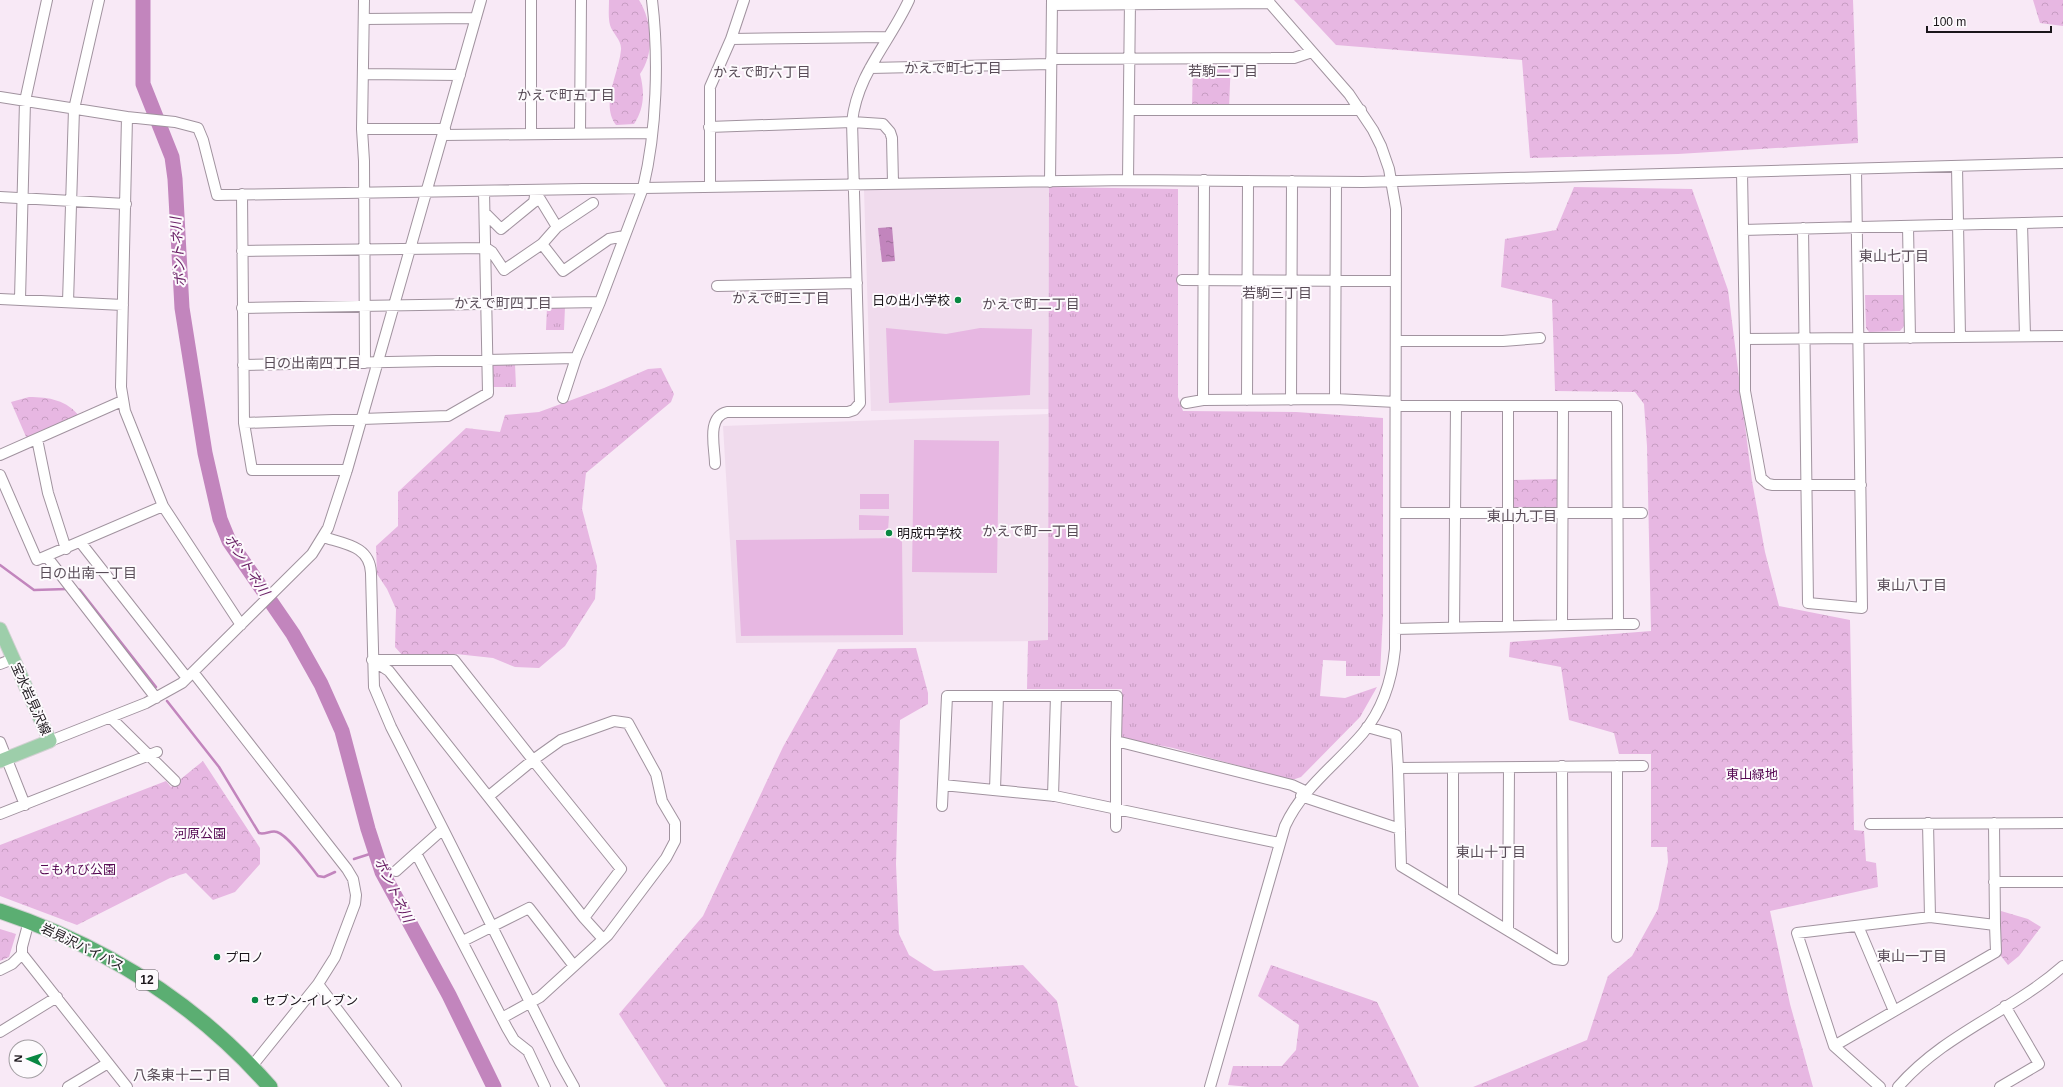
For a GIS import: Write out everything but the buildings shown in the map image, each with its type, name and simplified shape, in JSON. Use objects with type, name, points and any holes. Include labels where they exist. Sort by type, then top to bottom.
[{"type":"highway","name":"岩見沢バイパス","points":[[0,911],[29,921],[92,949],[145,979],[200,1018],[252,1066],[270,1087]]},
{"type":"main road","name":"宝水岩見沢線","points":[[0,629],[50,741],[3,760]]},
{"type":"street","points":[[20,300],[25,101],[48,0]]},
{"type":"street","points":[[68,302],[74,109],[100,0]]},
{"type":"street","points":[[364,0],[362,129],[365,363]]},
{"type":"street","points":[[50,741],[111,718],[156,698],[190,675],[301,566],[323,537],[332,517],[347,470],[481,0]]},
{"type":"street","points":[[531,0],[531,133]]},
{"type":"street","points":[[580,133],[581,0]]},
{"type":"street","points":[[563,398],[576,358],[600,302],[643,188],[647,171],[656,52],[652,0]]},
{"type":"street","points":[[710,186],[710,87],[731,39],[744,0]]},
{"type":"street","points":[[715,464],[713,428],[716,418],[720,414],[727,412],[848,412],[858,407],[860,392],[852,122],[856,95],[909,0]]},
{"type":"street","points":[[1128,180],[1130,2]]},
{"type":"street","points":[[1050,182],[1052,3],[1130,2],[1268,2],[1361,110],[1382,146],[1392,180],[1396,209],[1396,513],[1394,663],[1388,687],[1377,712],[1367,726],[1303,794],[1291,813],[1279,843],[1210,1087]]},
{"type":"street","points":[[364,19],[476,18]]},
{"type":"street","points":[[731,39],[888,37]]},
{"type":"street","points":[[870,68],[1130,58],[1294,58],[1312,52]]},
{"type":"street","points":[[362,74],[460,75]]},
{"type":"street","points":[[0,98],[170,122],[198,128],[203,140],[217,194],[364,193],[1128,180],[1336,182],[2063,163]]},
{"type":"street","points":[[1129,110],[1361,110]]},
{"type":"street","points":[[127,116],[122,401],[163,506],[241,625]]},
{"type":"street","points":[[710,126],[852,122],[883,124],[890,132],[892,138],[892,183]]},
{"type":"street","points":[[362,129],[444,132],[651,133]]},
{"type":"street","points":[[1957,166],[1960,337]]},
{"type":"street","points":[[1803,228],[1808,603],[1862,608],[1858,227],[1856,169]]},
{"type":"street","points":[[1742,172],[1746,397],[1761,478],[1768,484],[1861,485]]},
{"type":"street","points":[[1203,400],[1204,180]]},
{"type":"street","points":[[1247,400],[1246,280],[1248,181]]},
{"type":"street","points":[[1291,400],[1292,181]]},
{"type":"street","points":[[1335,399],[1337,280],[1336,182]]},
{"type":"street","points":[[534,202],[536,190]]},
{"type":"street","points":[[244,423],[448,416],[488,393],[484,191]]},
{"type":"street","points":[[242,194],[244,423],[252,470],[347,470]]},
{"type":"street","points":[[0,197],[126,204]]},
{"type":"street","points":[[485,213],[501,229],[534,202],[540,199],[557,227]]},
{"type":"street","points":[[242,251],[486,248],[492,252],[504,270],[542,244],[557,227],[593,203]]},
{"type":"street","points":[[1743,230],[2063,222]]},
{"type":"street","points":[[2022,223],[2025,336]]},
{"type":"street","points":[[1908,226],[1910,338]]},
{"type":"street","points":[[542,244],[563,272],[609,239],[624,236]]},
{"type":"street","points":[[1182,280],[1396,281]]},
{"type":"street","points":[[717,286],[857,283]]},
{"type":"street","points":[[0,298],[123,305]]},
{"type":"street","points":[[242,308],[600,302]]},
{"type":"street","points":[[1745,339],[2063,336]]},
{"type":"street","points":[[1396,341],[1503,341],[1540,338]]},
{"type":"street","points":[[243,365],[576,358]]},
{"type":"street","points":[[1186,402],[1203,400],[1335,399],[1396,404],[1456,406],[1617,406],[1618,624]]},
{"type":"street","points":[[0,455],[122,401]]},
{"type":"street","points":[[1454,627],[1456,406]]},
{"type":"street","points":[[1508,406],[1508,626]]},
{"type":"street","points":[[1562,406],[1562,624]]},
{"type":"street","points":[[37,439],[48,493],[66,549]]},
{"type":"street","points":[[0,475],[37,560],[81,543],[163,506]]},
{"type":"street","points":[[1396,513],[1642,513]]},
{"type":"street","points":[[323,537],[358,548],[369,560],[371,573],[372,681],[376,695],[491,926],[574,1087]]},
{"type":"street","points":[[81,543],[190,675],[353,879],[356,889],[355,904],[335,957],[318,984],[252,1066]]},
{"type":"street","points":[[47,557],[156,698]]},
{"type":"street","points":[[1395,629],[1562,624],[1634,624]]},
{"type":"street","points":[[0,664],[13,659]]},
{"type":"street","points":[[372,660],[454,660],[621,869],[584,918]]},
{"type":"street","points":[[372,660],[389,671],[584,918],[603,939]]},
{"type":"street","points":[[942,806],[947,696],[1117,696],[1116,827]]},
{"type":"street","points":[[995,790],[998,696]]},
{"type":"street","points":[[1052,796],[1056,696]]},
{"type":"street","points":[[111,718],[154,754],[175,781]]},
{"type":"street","points":[[489,796],[533,760],[561,740],[614,721],[622,721],[628,723],[656,774],[662,801],[675,823],[675,840],[666,858],[603,939],[531,1003],[502,1018]]},
{"type":"street","points":[[1367,726],[1396,735],[1401,866],[1555,959],[1563,960],[1562,766]]},
{"type":"street","points":[[1116,741],[1292,785],[1303,794],[1400,829]]},
{"type":"street","points":[[0,742],[3,760],[25,805]]},
{"type":"street","points":[[0,814],[154,754]]},
{"type":"street","points":[[1617,766],[1617,937]]},
{"type":"street","points":[[1398,768],[1643,766]]},
{"type":"street","points":[[1453,768],[1453,897]]},
{"type":"street","points":[[1508,930],[1509,768]]},
{"type":"street","points":[[943,785],[1052,796],[1279,843]]},
{"type":"street","points":[[1870,824],[2063,822]]},
{"type":"street","points":[[1928,823],[1930,917]]},
{"type":"street","points":[[1834,1046],[1996,952],[1994,823]]},
{"type":"street","points":[[396,871],[443,829]]},
{"type":"street","points":[[416,853],[514,1040],[528,1051],[545,1087]]},
{"type":"street","points":[[1994,882],[2063,882]]},
{"type":"street","points":[[463,941],[529,908],[574,966]]},
{"type":"street","points":[[1880,1087],[1834,1046],[1797,933],[1930,917],[1995,925]]},
{"type":"street","points":[[29,921],[22,947],[22,954],[127,1087]]},
{"type":"street","points":[[1858,926],[1894,1011]]},
{"type":"street","points":[[0,970],[12,964],[22,954]]},
{"type":"street","points":[[1898,1087],[1916,1068],[1944,1045],[2028,992],[2063,966]]},
{"type":"street","points":[[318,984],[396,1087]]},
{"type":"street","points":[[0,1032],[57,997]]},
{"type":"street","points":[[2000,1087],[2038,1064],[2005,1006]]},
{"type":"street","points":[[68,1087],[108,1063]]},
{"type":"shaded area","name":"日の出小学校","points":[[1049,187],[1049,409],[871,411],[864,190]]},
{"type":"shaded area","name":"明成中学校","points":[[1048,414],[1048,641],[736,643],[723,426]]},
{"type":"green space","points":[[609,0],[639,0],[647,17],[650,47],[645,66],[640,74],[643,88],[642,107],[634,124],[616,125],[610,108],[610,98],[620,59],[621,46],[610,25]]},
{"type":"green space","points":[[1294,0],[1853,0],[1858,143],[1678,154],[1530,158],[1522,60],[1336,45]]},
{"type":"green space","points":[[2033,0],[2063,0],[2063,26],[2040,23]]},
{"type":"green space","points":[[1193,59],[1231,59],[1229,109],[1192,109]]},
{"type":"green space","points":[[1049,187],[1178,189],[1178,397],[1183,411],[1296,412],[1383,418],[1383,613],[1380,676],[1346,676],[1346,661],[1323,660],[1320,696],[1345,698],[1377,687],[1360,717],[1301,777],[1292,780],[1173,748],[1121,738],[1122,689],[1027,689],[1028,641],[1048,640]]},
{"type":"green space","name":"東山緑地","points":[[1574,187],[1692,189],[1728,290],[1752,481],[1765,552],[1779,606],[1850,620],[1854,830],[1864,831],[1866,861],[1876,863],[1878,887],[1770,911],[1790,1004],[1813,1087],[1473,1087],[1587,1040],[1608,976],[1632,956],[1658,909],[1668,862],[1667,847],[1651,847],[1651,754],[1619,754],[1614,733],[1569,720],[1561,667],[1509,657],[1510,642],[1651,631],[1647,446],[1644,404],[1635,392],[1555,391],[1552,299],[1501,287],[1505,239],[1556,230]]},
{"type":"green space","points":[[1865,295],[1903,295],[1904,326],[1900,331],[1869,332],[1866,328]]},
{"type":"green space","points":[[547,307],[565,307],[564,330],[546,330]]},
{"type":"green space","points":[[886,328],[946,334],[980,328],[1032,329],[1030,395],[889,403]]},
{"type":"green space","points":[[515,364],[516,387],[492,387],[492,365]]},
{"type":"green space","points":[[661,368],[674,394],[671,402],[586,473],[582,509],[597,566],[595,599],[565,646],[539,668],[515,667],[493,658],[456,654],[403,656],[395,647],[396,609],[387,589],[377,574],[376,546],[398,526],[398,492],[466,428],[500,432],[505,415],[539,412],[604,388],[648,369]]},
{"type":"green space","points":[[29,397],[50,399],[63,403],[75,411],[80,417],[27,439],[11,402]]},
{"type":"green space","points":[[914,440],[999,441],[997,573],[912,572]]},
{"type":"green space","points":[[1558,479],[1558,506],[1555,509],[1515,509],[1513,506],[1513,480]]},
{"type":"green space","points":[[860,494],[889,494],[889,509],[860,509]]},
{"type":"green space","points":[[859,515],[889,516],[888,530],[859,530]]},
{"type":"green space","points":[[902,538],[903,635],[741,636],[736,540]]},
{"type":"green space","points":[[916,648],[928,693],[928,704],[900,720],[896,864],[899,934],[909,955],[934,971],[1023,965],[1057,1001],[1075,1085],[1079,1087],[666,1087],[619,1014],[703,916],[783,747],[838,649]]},
{"type":"green space","name":"こもれび公園","points":[[203,761],[260,848],[260,864],[235,892],[213,900],[186,873],[170,878],[77,925],[0,896],[0,845],[166,781],[171,787]]},
{"type":"green space","points":[[2001,911],[2028,919],[2041,927],[2019,956],[2008,965],[2001,956]]},
{"type":"green space","points":[[0,929],[16,934],[9,957],[0,961]]},
{"type":"green space","points":[[1271,965],[1377,1002],[1419,1087],[1250,1087],[1228,1085],[1233,1066],[1282,1066],[1296,1050],[1299,1025],[1258,996]]},
{"type":"water","points":[[892,227],[895,261],[882,262],[878,228]]},
{"type":"waterway","name":"ポントネ川","points":[[143,0],[143,84],[172,157],[175,179],[182,308],[205,453],[220,519],[229,541],[293,634],[321,684],[342,731],[368,829],[382,872],[449,995],[494,1087]]},
{"type":"waterway","points":[[0,565],[34,590],[67,589]]},
{"type":"waterway","points":[[77,589],[80,590],[156,687]]},
{"type":"waterway","points":[[167,701],[219,767],[259,833],[277,832],[282,835],[299,852],[318,876],[324,877],[335,872]]},
{"type":"waterway","points":[[354,859],[376,852]]},
{"type":"place","name":"日の出小学校","points":[[958,300]]},
{"type":"place","name":"明成中学校","points":[[889,533]]},
{"type":"place","name":"プロノ","points":[[217,957]]},
{"type":"place","name":"セブン-イレブン","points":[[255,1000]]},
{"type":"district","name":"かえで町七丁目","points":[[953,68]]},
{"type":"district","name":"若駒二丁目","points":[[1223,71]]},
{"type":"district","name":"かえで町六丁目","points":[[762,72]]},
{"type":"district","name":"かえで町五丁目","points":[[566,95]]},
{"type":"district","name":"東山七丁目","points":[[1894,256]]},
{"type":"district","name":"若駒三丁目","points":[[1277,293]]},
{"type":"district","name":"かえで町三丁目","points":[[781,298]]},
{"type":"district","name":"かえで町四丁目","points":[[503,303]]},
{"type":"district","name":"かえで町二丁目","points":[[1031,304]]},
{"type":"district","name":"日の出南四丁目","points":[[312,363]]},
{"type":"district","name":"東山九丁目","points":[[1522,516]]},
{"type":"district","name":"かえで町一丁目","points":[[1031,531]]},
{"type":"district","name":"日の出南一丁目","points":[[88,573]]},
{"type":"district","name":"東山八丁目","points":[[1912,585]]},
{"type":"district","name":"東山十丁目","points":[[1491,852]]},
{"type":"district","name":"東山一丁目","points":[[1912,956]]},
{"type":"district","name":"八条東十二丁目","points":[[182,1075]]},
{"type":"park label","name":"河原公園","points":[[200,833]]}]
